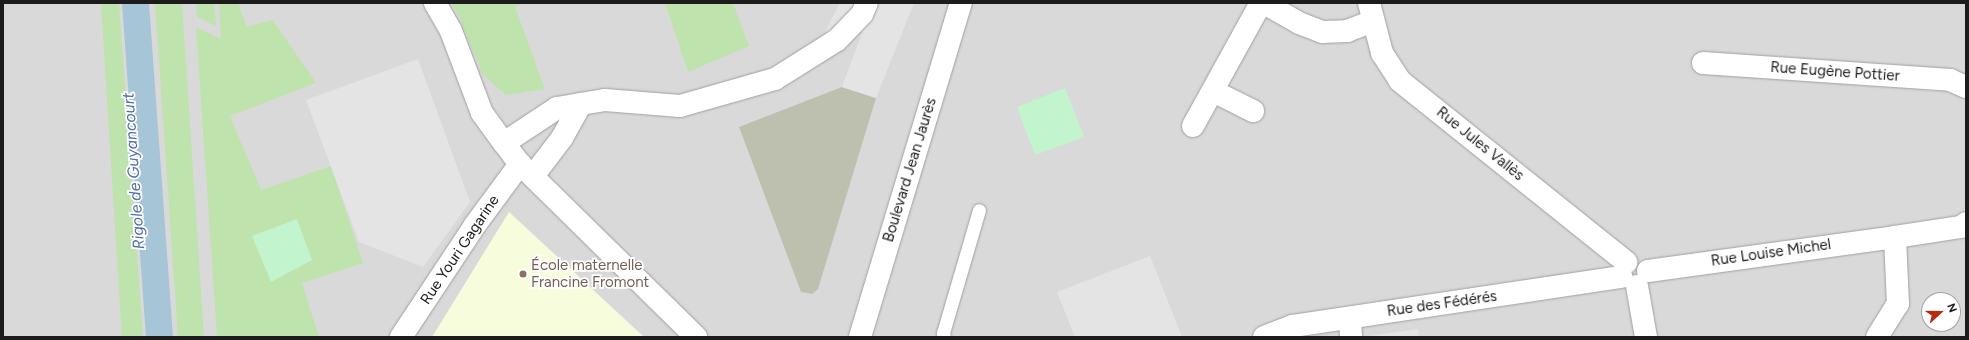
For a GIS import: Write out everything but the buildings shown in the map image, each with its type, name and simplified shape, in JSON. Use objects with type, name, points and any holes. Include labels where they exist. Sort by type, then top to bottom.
[{"type":"street","points":[[435,3],[451,31],[482,112],[504,143],[526,170],[696,337]]},
{"type":"street","points":[[504,143],[557,108],[605,100],[680,106],[732,93],[775,79],[837,40],[862,14],[867,3]]},
{"type":"street","name":"Boulevard Jean Jaurès","points":[[860,337],[961,3]]},
{"type":"street","points":[[1193,126],[1262,3],[1299,23],[1322,32],[1347,31],[1371,12]]},
{"type":"street","name":"Rue Jules Vallès","points":[[1371,12],[1382,53],[1400,81],[1633,274]]},
{"type":"street","name":"Rue Eugène Pottier","points":[[1703,63],[1950,80],[1966,87]]},
{"type":"street","points":[[1213,90],[1253,111]]},
{"type":"street","name":"Rue Youri Gagarine","points":[[401,337],[475,225],[526,170],[562,138],[581,104]]},
{"type":"street","name":"Rue Louise Michel","points":[[1633,274],[1961,227],[1966,223]]},
{"type":"street","points":[[1876,337],[1898,304],[1895,237]]},
{"type":"street","points":[[1633,274],[1646,337]]},
{"type":"street","name":"Rue des Fédérés","points":[[1264,337],[1293,326],[1350,327],[1633,274]]},
{"type":"lane","points":[[944,337],[943,333],[979,210]]},
{"type":"shaded area","points":[[3,3],[1966,3],[1966,337],[3,337]]},
{"type":"shaded area","points":[[840,3],[854,3],[837,40],[825,32]]},
{"type":"shaded area","points":[[873,3],[914,3],[876,98],[842,87]]},
{"type":"shaded area","points":[[418,59],[470,202],[423,267],[359,242],[306,100]]},
{"type":"shaded area","points":[[842,87],[876,98],[818,289],[812,294],[801,292],[739,127]]},
{"type":"shaded area","points":[[1065,88],[1084,137],[1035,155],[1017,107]]},
{"type":"shaded area","name":"École maternelle Francine Fromont","points":[[509,212],[644,337],[432,337]]},
{"type":"shaded area","points":[[297,219],[312,260],[271,282],[252,236]]},
{"type":"shaded area","points":[[1150,256],[1182,337],[1075,337],[1057,292]]},
{"type":"shaded area","points":[[1418,329],[1419,337],[1361,337]]},
{"type":"green space","points":[[101,3],[119,3],[143,337],[122,337]]},
{"type":"green space","points":[[155,3],[182,3],[204,337],[178,337]]},
{"type":"green space","points":[[196,3],[214,3],[216,26],[197,17]]},
{"type":"green space","points":[[219,3],[238,3],[247,27],[273,20],[316,83],[230,116],[261,190],[331,166],[363,263],[302,283],[319,337],[217,337],[196,27],[221,39]]},
{"type":"green space","points":[[451,3],[522,3],[515,7],[545,89],[506,95],[483,75],[460,18]]},
{"type":"green space","points":[[665,3],[733,3],[749,46],[688,72]]},
{"type":"water","points":[[122,3],[149,3],[173,337],[146,337]]},
{"type":"place","name":"École maternelle Francine Fromont","points":[[523,274]]},
{"type":"water label","name":"Rigole de Guyancourt","points":[[134,171]]}]
